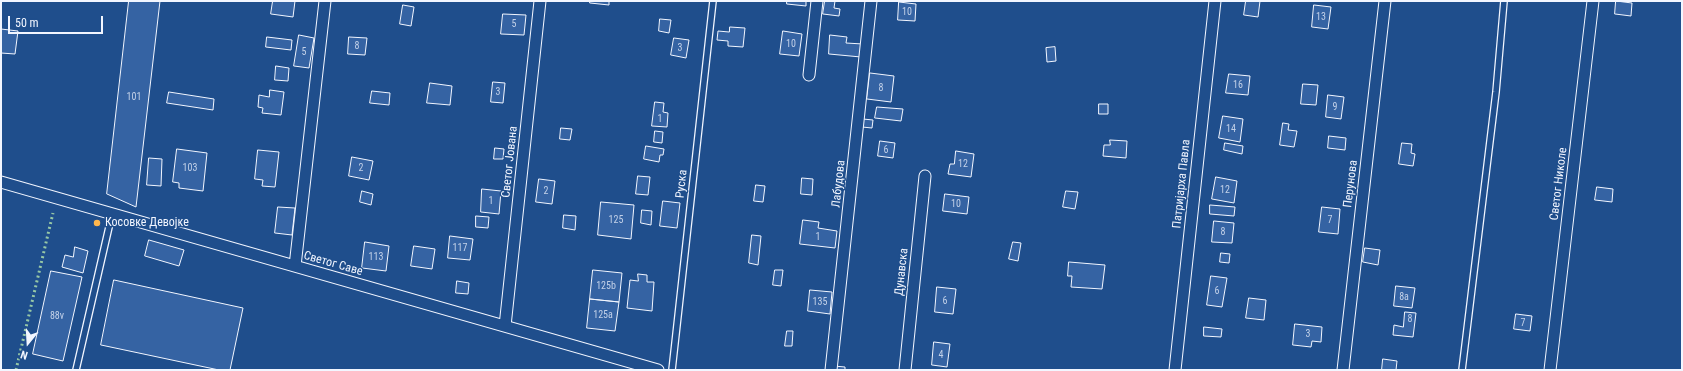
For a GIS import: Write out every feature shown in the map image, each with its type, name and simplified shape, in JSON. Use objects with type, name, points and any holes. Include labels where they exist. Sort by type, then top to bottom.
[{"type":"street","points":[[295,266],[325,1]]},
{"type":"street","name":"Светог Јована","points":[[505,326],[540,1]]},
{"type":"street","points":[[809,75],[817,1]]},
{"type":"street","name":"Лабудова","points":[[831,370],[872,1]]},
{"type":"street","name":"Патријарха Павла","points":[[1174,370],[1215,1]]},
{"type":"street","name":"Перунова","points":[[1343,370],[1385,1]]},
{"type":"street","name":"Светог Николе","points":[[1550,370],[1593,1]]},
{"type":"street","name":"Дунавска","points":[[905,370],[925,176]]},
{"type":"street","name":"Светог Саве","points":[[1,182],[658,370]]},
{"type":"lane","name":"Руска","points":[[672,370],[713,1]]},
{"type":"lane","points":[[1462,370],[1496,92],[1504,1]]},
{"type":"lane","points":[[76,370],[112,214]]},
{"type":"building","points":[[129,1],[160,1],[136,207],[107,194]]},
{"type":"building","points":[[273,1],[295,1],[293,17],[271,14]]},
{"type":"building","points":[[590,1],[609,1],[609,5],[590,3]]},
{"type":"building","points":[[787,1],[806,1],[806,6],[787,4]]},
{"type":"building","points":[[825,1],[835,1],[834,8],[840,9],[839,16],[823,14]]},
{"type":"building","points":[[1246,1],[1260,1],[1258,17],[1244,15]]},
{"type":"building","points":[[1616,1],[1632,3],[1631,16],[1615,14]]},
{"type":"building","points":[[899,2],[916,4],[915,21],[898,20]]},
{"type":"building","points":[[403,5],[414,7],[411,26],[400,24]]},
{"type":"building","points":[[1314,5],[1331,7],[1328,29],[1312,27]]},
{"type":"building","points":[[503,14],[526,15],[524,35],[501,34]]},
{"type":"building","points":[[660,19],[671,20],[669,33],[659,31]]},
{"type":"building","points":[[730,27],[745,28],[743,47],[728,46],[728,41],[717,40],[718,31],[729,32]]},
{"type":"building","points":[[1,29],[18,31],[15,54],[1,53]]},
{"type":"building","points":[[783,31],[802,34],[799,56],[780,54]]},
{"type":"building","points":[[299,35],[314,38],[309,68],[294,66]]},
{"type":"building","points":[[830,35],[847,37],[846,43],[863,44],[861,57],[829,54]]},
{"type":"building","points":[[267,37],[292,40],[291,50],[266,47]]},
{"type":"building","points":[[349,37],[367,38],[365,55],[348,54]]},
{"type":"building","points":[[674,38],[689,40],[686,58],[671,55]]},
{"type":"building","points":[[1055,47],[1056,61],[1047,62],[1046,48]]},
{"type":"building","points":[[276,66],[289,68],[288,81],[275,80]]},
{"type":"building","points":[[870,73],[894,76],[891,102],[867,99]]},
{"type":"building","points":[[1229,74],[1250,76],[1248,95],[1226,93]]},
{"type":"building","points":[[493,82],[505,83],[503,103],[491,102]]},
{"type":"building","points":[[430,83],[452,86],[450,105],[427,103]]},
{"type":"building","points":[[1303,84],[1318,85],[1316,105],[1301,104]]},
{"type":"building","points":[[270,90],[284,92],[281,115],[262,113],[263,108],[258,107],[259,95],[269,97]]},
{"type":"building","points":[[372,91],[390,93],[389,105],[370,103]]},
{"type":"building","points":[[169,92],[214,99],[213,110],[167,103]]},
{"type":"building","points":[[1328,95],[1344,97],[1341,119],[1326,117]]},
{"type":"building","points":[[655,102],[664,103],[663,112],[668,113],[667,127],[652,126]]},
{"type":"building","points":[[1099,104],[1108,104],[1108,114],[1099,114]]},
{"type":"building","points":[[877,107],[903,109],[901,121],[875,118]]},
{"type":"building","points":[[1223,116],[1243,119],[1240,142],[1219,138]]},
{"type":"building","points":[[863,119],[873,120],[872,128],[862,127]]},
{"type":"building","points":[[1283,123],[1289,124],[1288,130],[1297,131],[1294,147],[1280,145]]},
{"type":"building","points":[[561,128],[572,129],[570,140],[560,139]]},
{"type":"building","points":[[655,131],[663,132],[662,143],[654,142]]},
{"type":"building","points":[[1329,136],[1346,138],[1345,150],[1328,148]]},
{"type":"building","points":[[1110,140],[1127,141],[1126,158],[1103,156],[1104,145],[1110,145]]},
{"type":"building","points":[[880,141],[895,143],[893,158],[878,156]]},
{"type":"building","points":[[1225,143],[1243,146],[1242,154],[1224,150]]},
{"type":"building","points":[[1402,143],[1412,144],[1411,153],[1415,154],[1413,166],[1399,164]]},
{"type":"building","points":[[646,146],[664,149],[663,155],[660,155],[659,162],[644,159]]},
{"type":"building","points":[[495,148],[504,149],[503,159],[494,159]]},
{"type":"building","points":[[177,149],[207,153],[203,191],[179,188],[179,183],[173,182]]},
{"type":"building","points":[[258,150],[279,152],[275,187],[262,186],[263,180],[255,179]]},
{"type":"building","points":[[956,151],[974,154],[971,177],[948,174],[950,164],[954,164]]},
{"type":"building","points":[[352,157],[373,161],[369,180],[349,176]]},
{"type":"building","points":[[149,158],[162,159],[161,186],[147,185]]},
{"type":"building","points":[[638,176],[650,177],[648,195],[636,194]]},
{"type":"building","points":[[1216,177],[1237,181],[1234,203],[1212,199]]},
{"type":"building","points":[[802,178],[813,179],[812,195],[801,194]]},
{"type":"building","points":[[539,179],[555,181],[552,204],[536,202]]},
{"type":"building","points":[[756,185],[765,186],[763,202],[754,201]]},
{"type":"building","points":[[1597,187],[1613,189],[1612,202],[1595,200]]},
{"type":"building","points":[[482,189],[501,191],[499,214],[481,212]]},
{"type":"building","points":[[362,191],[373,194],[371,205],[360,202]]},
{"type":"building","points":[[1066,191],[1078,192],[1075,209],[1063,207]]},
{"type":"building","points":[[945,194],[969,197],[967,214],[943,211]]},
{"type":"building","points":[[663,201],[680,203],[677,228],[660,226]]},
{"type":"building","points":[[601,202],[634,205],[631,239],[598,235]]},
{"type":"building","points":[[1210,205],[1235,207],[1234,216],[1210,214]]},
{"type":"building","points":[[278,207],[295,208],[292,235],[275,233]]},
{"type":"building","points":[[1322,207],[1340,209],[1338,234],[1319,232]]},
{"type":"building","points":[[642,210],[652,211],[651,225],[641,223]]},
{"type":"building","points":[[564,215],[576,216],[575,230],[563,228]]},
{"type":"building","points":[[476,216],[489,217],[488,228],[476,227]]},
{"type":"building","points":[[803,220],[819,222],[818,228],[837,231],[835,248],[800,244]]},
{"type":"building","points":[[1214,221],[1234,223],[1232,243],[1212,242]]},
{"type":"building","points":[[752,235],[761,236],[758,265],[749,263]]},
{"type":"building","points":[[450,236],[473,239],[470,260],[448,258]]},
{"type":"building","points":[[149,240],[184,250],[179,266],[145,256]]},
{"type":"building","points":[[365,242],[389,246],[386,271],[362,268]]},
{"type":"building","points":[[1013,242],[1021,243],[1018,261],[1009,259]]},
{"type":"building","points":[[414,246],[435,249],[432,269],[411,266]]},
{"type":"building","points":[[75,247],[88,251],[83,273],[62,267],[65,255],[73,257]]},
{"type":"building","points":[[1365,248],[1380,250],[1378,265],[1363,262]]},
{"type":"building","points":[[1221,253],[1230,254],[1229,263],[1220,262]]},
{"type":"building","points":[[1069,262],[1105,265],[1102,289],[1071,287],[1072,276],[1068,276]]},
{"type":"building","points":[[593,270],[622,273],[619,302],[590,299]]},
{"type":"building","points":[[775,270],[783,270],[781,286],[773,285]]},
{"type":"building","points":[[51,271],[82,277],[63,361],[33,354]]},
{"type":"building","points":[[638,274],[647,275],[647,282],[654,282],[652,311],[627,308],[630,280],[638,281]]},
{"type":"building","points":[[1211,276],[1227,278],[1222,307],[1207,305]]},
{"type":"building","points":[[114,280],[243,308],[230,370],[219,370],[101,345]]},
{"type":"building","points":[[457,281],[469,283],[468,294],[456,293]]},
{"type":"building","points":[[1396,286],[1415,288],[1412,308],[1394,306]]},
{"type":"building","points":[[937,287],[956,289],[953,314],[935,312]]},
{"type":"building","points":[[810,290],[832,292],[830,314],[808,311]]},
{"type":"building","points":[[1249,298],[1266,300],[1264,320],[1246,318]]},
{"type":"building","points":[[590,299],[619,302],[615,331],[587,328]]},
{"type":"building","points":[[1405,312],[1416,313],[1413,337],[1393,335],[1394,325],[1403,327]]},
{"type":"building","points":[[1516,314],[1532,316],[1530,331],[1514,329]]},
{"type":"building","points":[[1295,324],[1322,327],[1321,342],[1312,341],[1311,347],[1293,345]]},
{"type":"building","points":[[1204,327],[1222,329],[1221,337],[1204,336]]},
{"type":"building","points":[[787,331],[793,331],[792,346],[785,346]]},
{"type":"building","points":[[934,342],[950,344],[947,367],[932,365]]},
{"type":"building","points":[[1383,359],[1397,361],[1396,370],[1382,370]]},
{"type":"building","points":[[834,366],[845,367],[845,370],[834,370]]},
{"type":"hedge","points":[[16,370],[53,213]]},
{"type":"place","name":"Косовке Девојке","points":[[97,223]]}]
